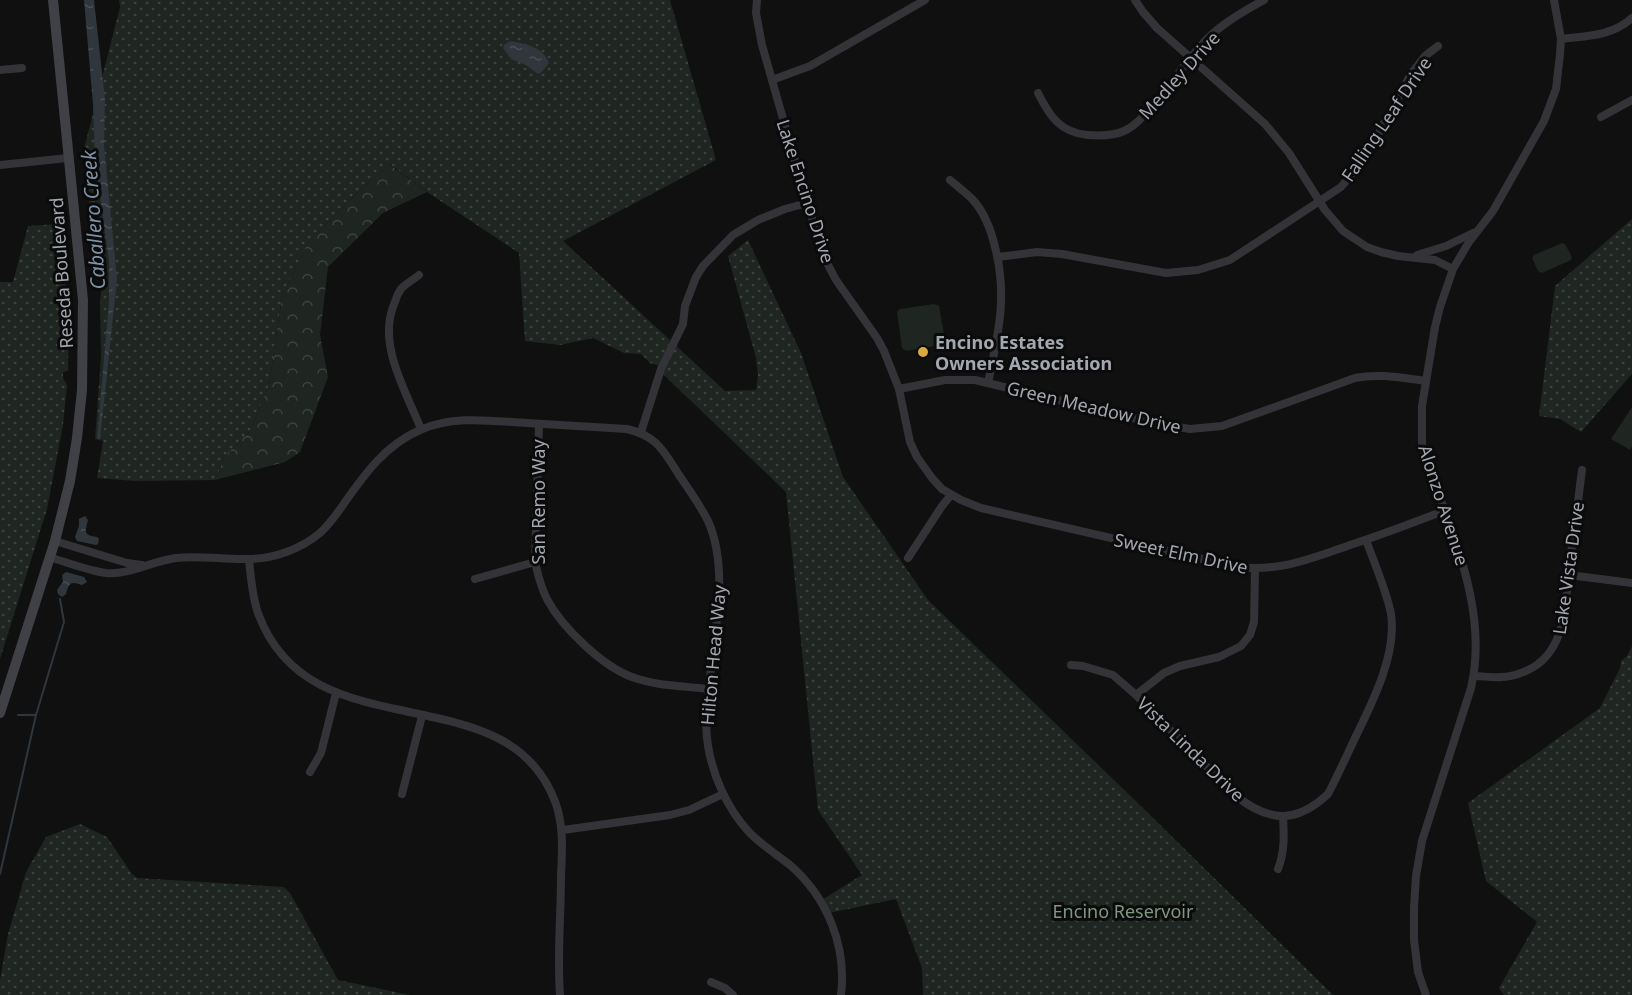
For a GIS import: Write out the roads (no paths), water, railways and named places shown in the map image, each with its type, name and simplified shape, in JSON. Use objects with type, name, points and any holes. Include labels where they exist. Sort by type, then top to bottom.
[{"type":"main road","name":"Reseda Boulevard","points":[[0,713],[55,540],[72,470],[82,390],[83,300],[53,0]]},
{"type":"street","name":"Lake Encino Drive","points":[[757,0],[756,13],[762,45],[826,261],[842,290],[881,344],[899,389],[910,442],[917,457],[932,478],[951,495]]},
{"type":"street","points":[[772,80],[810,66],[925,0]]},
{"type":"street","points":[[1135,0],[1157,28],[1265,124],[1289,153],[1320,201],[1343,231],[1367,247],[1381,252],[1435,260],[1453,269]]},
{"type":"street","name":"Medley Drive","points":[[1038,93],[1054,120],[1071,131],[1082,135],[1110,135],[1124,131],[1136,123],[1210,37],[1229,21],[1264,0]]},
{"type":"street","name":"Alonzo Avenue","points":[[1426,995],[1419,972],[1414,940],[1416,876],[1422,842],[1474,676],[1476,638],[1473,606],[1465,573],[1426,462],[1422,444],[1422,406],[1435,327],[1453,269],[1477,231],[1493,211],[1544,121],[1556,89],[1561,39],[1554,0]]},
{"type":"street","points":[[1561,39],[1614,30],[1632,18]]},
{"type":"street","name":"Falling Leaf Drive","points":[[998,257],[1037,252],[1062,254],[1166,273],[1198,270],[1230,260],[1341,187],[1358,168],[1411,74],[1425,56],[1438,46]]},
{"type":"street","points":[[0,70],[22,68]]},
{"type":"street","points":[[1601,117],[1632,100]]},
{"type":"street","points":[[0,165],[68,158]]},
{"type":"street","points":[[950,180],[970,196],[981,211],[987,222],[998,257],[1002,285],[1002,309],[988,383]]},
{"type":"street","points":[[49,557],[105,573],[127,572],[176,558],[208,556],[249,560],[288,551],[319,534],[388,448],[421,429],[454,420],[627,429],[641,432],[661,369],[683,324],[685,306],[696,277],[712,256],[733,235],[758,220],[807,203]]},
{"type":"street","points":[[1409,257],[1436,250],[1477,231]]},
{"type":"street","points":[[419,275],[400,290],[388,325],[389,347],[394,364],[421,429]]},
{"type":"street","name":"Green Meadow Drive","points":[[899,389],[945,380],[975,380],[1158,424],[1190,429],[1222,426],[1369,375],[1426,381]]},
{"type":"street","name":"San Remo Way","points":[[539,424],[535,562],[540,583],[548,601],[573,633],[603,661],[620,672],[648,682],[709,688]]},
{"type":"street","name":"Hilton Head Way","points":[[641,432],[659,445],[708,521],[714,540],[720,585],[707,708],[707,743],[713,769],[734,814],[748,831],[806,882],[819,900],[833,925],[839,943],[842,966],[840,995]]},
{"type":"street","name":"Lake Vista Drive","points":[[1474,676],[1501,678],[1512,676],[1534,667],[1556,644],[1561,630],[1582,470]]},
{"type":"street","points":[[908,558],[951,495]]},
{"type":"street","name":"Sweet Elm Drive","points":[[951,495],[981,508],[1237,567],[1255,569],[1284,566],[1316,557],[1444,511]]},
{"type":"street","points":[[55,540],[127,563],[144,566]]},
{"type":"street","points":[[1278,869],[1284,841],[1283,816],[1303,812],[1328,794],[1382,676],[1391,635],[1391,614],[1366,540]]},
{"type":"street","points":[[249,560],[252,593],[258,613],[268,637],[280,655],[292,667],[314,683],[336,693],[487,732],[519,751],[545,781],[556,804],[563,830],[560,995]]},
{"type":"street","points":[[475,579],[535,562]]},
{"type":"street","points":[[1136,696],[1164,673],[1180,666],[1219,657],[1241,646],[1250,635],[1254,622],[1255,569]]},
{"type":"street","points":[[1569,575],[1632,583]]},
{"type":"street","name":"Vista Linda Drive","points":[[1071,665],[1113,675],[1236,796],[1265,814],[1283,816]]},
{"type":"street","points":[[310,772],[321,753],[336,693]]},
{"type":"street","points":[[402,794],[422,716]]},
{"type":"street","points":[[563,830],[670,815],[689,810],[723,794]]},
{"type":"street","points":[[711,982],[726,988],[733,995]]},
{"type":"water","points":[[84,0],[94,0],[105,100],[104,145],[117,279],[100,439],[97,439],[109,302],[109,261],[95,159],[93,104]]},
{"type":"water","points":[[510,41],[539,50],[549,63],[538,74],[526,65],[511,59],[503,48]]},
{"type":"water","points":[[85,516],[88,520],[87,534],[99,539],[96,545],[77,541],[75,537],[79,519]]},
{"type":"water","points":[[66,572],[84,577],[87,582],[82,585],[71,584],[62,597],[57,590],[63,582],[62,575]]},
{"type":"waterway","name":"Caballero Creek","points":[[0,874],[36,715],[64,622],[60,599]]},
{"type":"waterway","points":[[18,715],[36,715]]},
{"type":"place","name":"Encino Estates Owners Association","points":[[923,352]]},
{"type":"park label","name":"Encino Reservoir","points":[[1123,911]]}]
